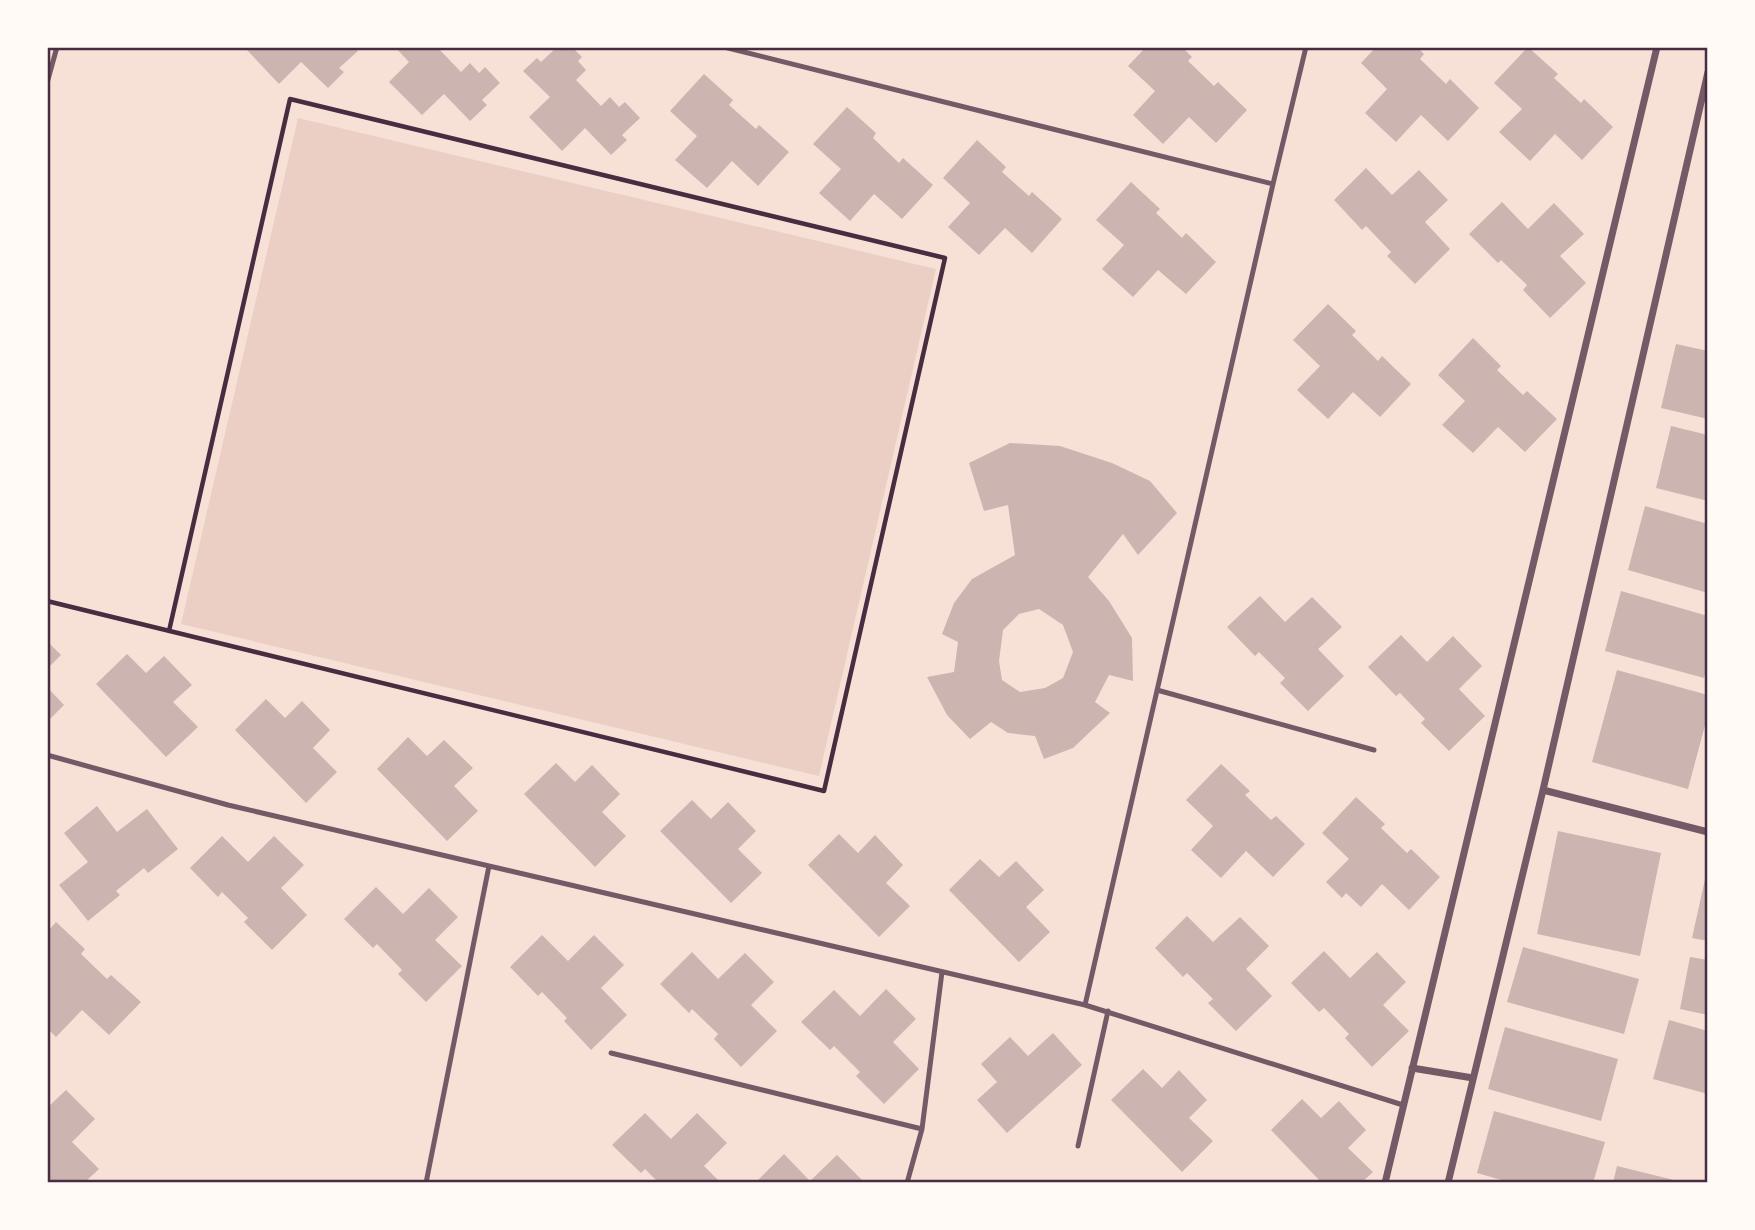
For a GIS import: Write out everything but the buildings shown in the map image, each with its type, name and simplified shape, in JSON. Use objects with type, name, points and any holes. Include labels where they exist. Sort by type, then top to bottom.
[{"type":"street","points":[[1385,1183],[1657,47]]},
{"type":"street","points":[[1448,1183],[1543,790],[1708,72]]},
{"type":"street","points":[[1543,790],[1708,831]]},
{"type":"street","points":[[1412,1068],[1473,1078]]},
{"type":"lane","points":[[47,83],[57,47]]},
{"type":"lane","points":[[724,47],[1272,184]]},
{"type":"lane","points":[[1085,1005],[1272,184],[1306,47]]},
{"type":"lane","points":[[1157,690],[1374,750]]},
{"type":"lane","points":[[47,755],[228,805],[1085,1005],[1403,1105]]},
{"type":"lane","points":[[426,1183],[489,866]]},
{"type":"lane","points":[[907,1183],[922,1129],[942,972]]},
{"type":"lane","points":[[1078,1146],[1108,1011]]},
{"type":"lane","points":[[611,1053],[922,1129]]},
{"type":"path","points":[[47,601],[169,631],[824,791],[945,258],[290,99],[169,631]]},
{"type":"shaded area","points":[[298,118],[936,269],[819,776],[181,624]]}]
